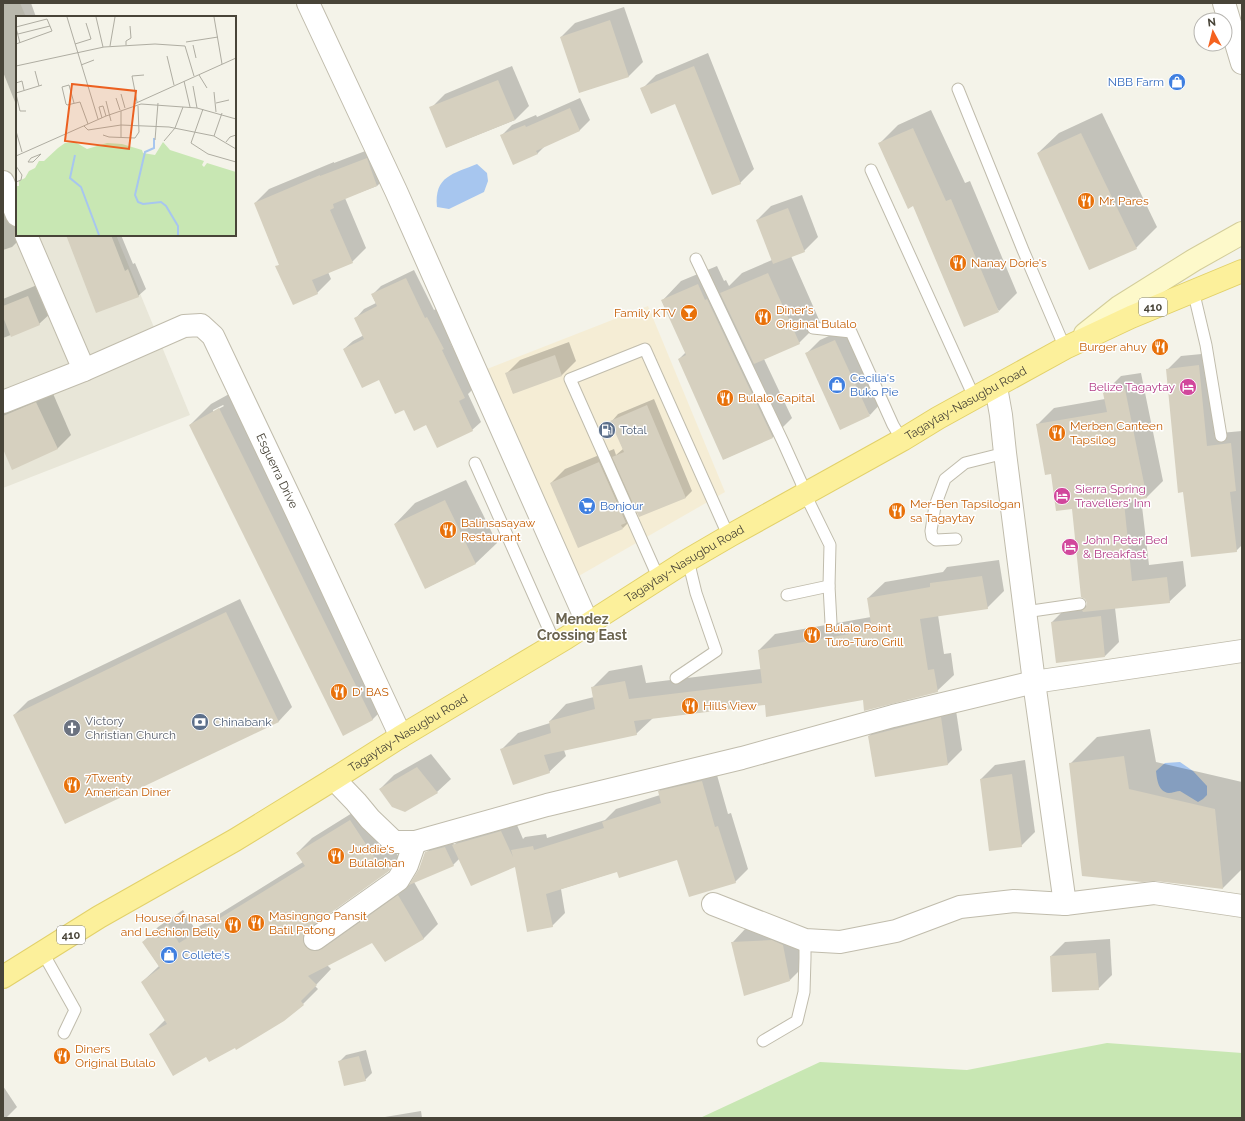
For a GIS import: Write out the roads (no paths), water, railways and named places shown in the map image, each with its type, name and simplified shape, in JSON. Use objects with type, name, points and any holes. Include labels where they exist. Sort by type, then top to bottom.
[{"type":"main road","points":[[1065,348],[1119,307],[1194,260],[1242,233]]},
{"type":"main road","name":"Tagaytay-Nasugbu Road","points":[[3,977],[100,917],[235,840],[400,737],[557,644],[688,560],[731,535],[1065,348],[1193,290],[1242,271]]},
{"type":"main road","name":"Tagaytay-Nasugbu Road","points":[[3,969],[43,953]]},
{"type":"main road","name":"Tagaytay-Nasugbu Road","points":[[3,987],[43,953]]},
{"type":"street","points":[[308,3],[396,191],[588,624]]},
{"type":"street","points":[[1224,3],[1242,63]]},
{"type":"street","points":[[3,182],[16,212]]},
{"type":"street","points":[[26,236],[84,370]]},
{"type":"street","name":"Esguerra Drive","points":[[3,402],[84,370],[184,326],[201,325],[213,336],[302,522],[400,737]]},
{"type":"street","points":[[996,387],[1001,415],[1004,453],[1034,682],[1066,904]]},
{"type":"street","points":[[334,779],[370,819],[394,842],[415,842],[547,805],[742,758],[893,716],[1034,682],[1242,651]]},
{"type":"street","points":[[314,939],[398,880],[407,865],[415,842]]},
{"type":"street","points":[[712,904],[804,940],[840,942],[896,931],[960,907],[1014,901],[1066,904],[1154,893],[1242,906]]},
{"type":"lane","points":[[958,89],[1023,250],[1065,348]]},
{"type":"lane","points":[[871,170],[975,399]]},
{"type":"lane","points":[[696,259],[786,449],[801,482],[804,494],[830,545],[829,586],[831,623]]},
{"type":"lane","points":[[1193,290],[1206,345],[1221,436]]},
{"type":"lane","points":[[813,328],[850,332],[893,425],[902,440]]},
{"type":"lane","points":[[659,579],[570,379],[645,349],[725,528],[731,535]]},
{"type":"lane","points":[[956,539],[936,540],[932,536],[931,531],[935,506],[945,479],[965,463],[1004,453]]},
{"type":"lane","points":[[475,463],[547,625],[557,644]]},
{"type":"lane","points":[[676,678],[716,651],[696,593],[688,560]]},
{"type":"lane","points":[[787,595],[829,586]]},
{"type":"lane","points":[[1025,612],[1080,604]]},
{"type":"lane","points":[[763,1041],[797,1020],[804,992],[804,940]]},
{"type":"lane","points":[[43,953],[75,1010],[64,1033]]},
{"type":"water","points":[[477,164],[487,173],[488,181],[484,192],[449,209],[437,207],[437,197],[442,182],[453,174]]},
{"type":"water","points":[[1180,762],[1193,771],[1207,786],[1207,795],[1198,802],[1180,791],[1170,793],[1165,792],[1160,788],[1156,771],[1165,763]]},
{"type":"place","name":"NBB Farm","points":[[1177,82]]},
{"type":"place","name":"Mr. Pares","points":[[1086,201]]},
{"type":"place","name":"Nanay Dorie's","points":[[958,263]]},
{"type":"place","name":"Family KTV","points":[[689,313]]},
{"type":"place","name":"Diner's Original Bulalo","points":[[763,317]]},
{"type":"place","name":"Burger ahuy","points":[[1160,347]]},
{"type":"place","name":"Cecilia's Buko Pie","points":[[837,385]]},
{"type":"place","name":"Belize Tagaytay","points":[[1188,387]]},
{"type":"place","name":"Bulalo Capital","points":[[725,398]]},
{"type":"place","name":"Total","points":[[607,430]]},
{"type":"place","name":"Merben Canteen Tapsilog","points":[[1057,433]]},
{"type":"place","name":"Sierra Spring Travellers' Inn","points":[[1062,496]]},
{"type":"place","name":"Bonjour","points":[[587,506]]},
{"type":"place","name":"Mer-Ben Tapsilogan sa Tagaytay","points":[[897,511]]},
{"type":"place","name":"Balinsasayaw Restaurant","points":[[448,530]]},
{"type":"place","name":"John Peter Bed & Breakfast","points":[[1070,547]]},
{"type":"place","name":"Bulalo Point Turo-Turo Grill","points":[[812,635]]},
{"type":"place","name":"D' BAS","points":[[339,692]]},
{"type":"place","name":"Hills View","points":[[690,706]]},
{"type":"place","name":"Chinabank","points":[[200,722]]},
{"type":"place","name":"Victory Christian Church","points":[[72,728]]},
{"type":"place","name":"7Twenty American Diner","points":[[72,785]]},
{"type":"place","name":"Juddie's Bulalohan","points":[[336,856]]},
{"type":"place","name":"Masingngo Pansit Batil Patong","points":[[256,923]]},
{"type":"place","name":"House of Inasal and Lechion Belly","points":[[233,925]]},
{"type":"place","name":"Collete's","points":[[169,955]]},
{"type":"place","name":"Diners Original Bulalo","points":[[62,1056]]},
{"type":"district","name":"Mendez Crossing East","points":[[582,628]]}]
